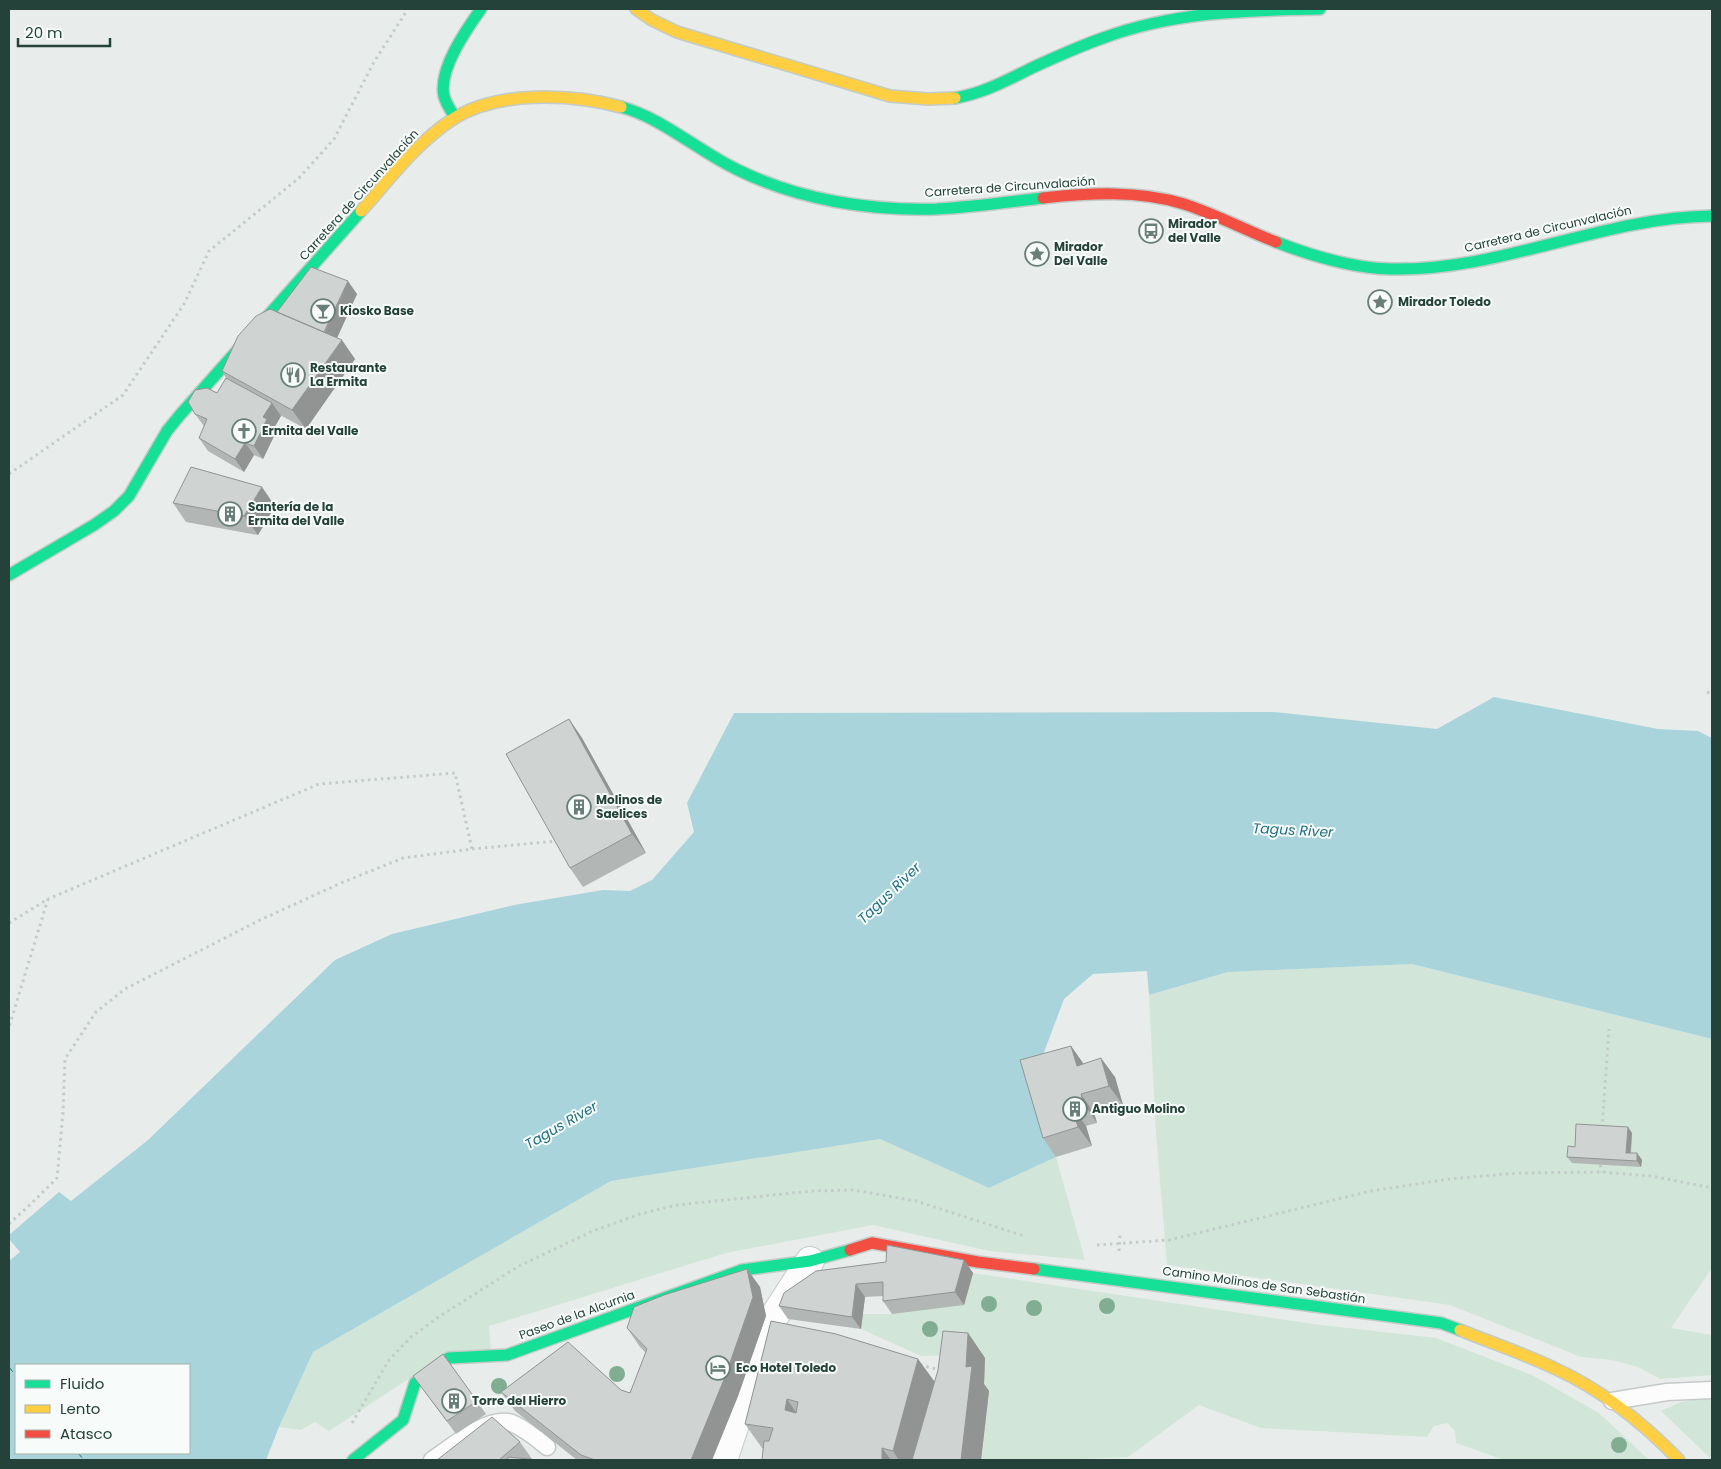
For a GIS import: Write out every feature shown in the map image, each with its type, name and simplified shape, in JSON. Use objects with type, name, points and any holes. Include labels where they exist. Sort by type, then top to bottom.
[{"type":"street","points":[[455,117],[444,97],[445,75],[466,29],[481,9]]},
{"type":"street","points":[[636,9],[652,20],[677,32],[890,96],[942,100],[967,96],[993,87],[1085,45],[1127,30],[1185,16],[1227,10],[1320,9]]},
{"type":"street","name":"Carretera de Circunvalación","points":[[9,575],[94,525],[114,511],[129,496],[167,431],[180,415],[412,154],[434,133],[455,117],[477,107],[505,101],[570,97],[607,103],[642,115],[728,166],[771,183],[818,198],[871,207],[950,208],[1094,193],[1144,196],[1187,205],[1264,238],[1310,254],[1348,263],[1388,269],[1438,267],[1483,261],[1640,222],[1712,216]]},
{"type":"street","name":"Camino Molinos de San Sebastián","points":[[810,1261],[872,1243],[978,1262],[1441,1323],[1557,1369],[1612,1401],[1655,1435],[1679,1460]]},
{"type":"street","points":[[724,1460],[768,1326],[810,1261]]},
{"type":"street","name":"Paseo de la Alcurnia","points":[[363,1452],[403,1420],[415,1383],[449,1358],[508,1355],[742,1270],[810,1261]]},
{"type":"street","points":[[353,1460],[363,1452]]},
{"type":"lane","points":[[1612,1401],[1667,1392],[1712,1390]]},
{"type":"lane","points":[[432,1460],[486,1424],[509,1422],[530,1433],[547,1447]]},
{"type":"path","points":[[9,474],[123,395],[184,304],[210,251],[298,178],[334,139],[374,62],[408,9]]},
{"type":"path","points":[[1707,692],[1712,694]]},
{"type":"path","points":[[9,923],[48,899],[319,784],[455,773],[472,849]]},
{"type":"path","points":[[9,1224],[57,1178],[63,1113],[65,1060],[96,1012],[125,989],[260,920],[341,883],[403,858],[557,840]]},
{"type":"path","points":[[9,1027],[48,899]]},
{"type":"path","points":[[1602,1132],[1609,1029]]},
{"type":"path","points":[[1600,1165],[1602,1172]]},
{"type":"path","points":[[1095,1246],[1169,1240],[1371,1191],[1449,1179],[1517,1173],[1602,1172],[1651,1176],[1712,1188]]},
{"type":"path","points":[[363,1452],[351,1421],[389,1360],[411,1337],[440,1316],[519,1266],[592,1231],[640,1214],[677,1205],[812,1191],[852,1190],[916,1201],[1033,1239]]},
{"type":"path","points":[[916,1364],[943,1370]]},
{"type":"green space","points":[[1412,964],[1712,1039],[1712,1268],[1671,1328],[1712,1335],[1712,1375],[1660,1379],[1638,1367],[1612,1360],[1581,1357],[1450,1305],[1167,1265],[1156,1133],[1149,995],[1228,972]]},
{"type":"green space","points":[[880,1139],[989,1188],[1056,1157],[1085,1260],[989,1251],[873,1225],[726,1253],[489,1326],[491,1351],[450,1352],[329,1431],[315,1422],[301,1430],[279,1427],[313,1352],[611,1181]]},
{"type":"green space","points":[[973,1273],[1313,1324],[1436,1338],[1532,1375],[1599,1413],[1649,1460],[1504,1460],[1456,1443],[1455,1431],[1447,1423],[1434,1426],[1427,1437],[1261,1428],[1199,1405],[1128,1457],[1061,1460],[981,1460],[960,1355],[921,1356],[861,1329],[863,1314],[892,1314]]},
{"type":"green space","points":[[1709,1397],[1712,1405],[1712,1460],[1661,1411],[1681,1402]]},
{"type":"water","name":"Tagus River","points":[[1494,697],[1658,729],[1698,731],[1712,738],[1712,1039],[1412,964],[1228,972],[1149,995],[1147,971],[1093,974],[1064,999],[1034,1079],[1056,1157],[989,1188],[880,1139],[611,1181],[313,1352],[266,1460],[9,1460],[9,1261],[20,1252],[9,1239],[9,1235],[59,1192],[71,1201],[148,1140],[335,960],[392,934],[514,905],[603,890],[630,891],[652,880],[694,832],[687,803],[734,713],[1274,712],[1437,729]]},
{"type":"building","points":[[311,267],[348,281],[324,332],[277,312]]},
{"type":"building","name":"Restaurante La Ermita","points":[[270,309],[342,340],[292,410],[222,371],[238,336],[256,316]]},
{"type":"building","name":"Ermita del Valle","points":[[226,378],[272,403],[263,417],[267,419],[254,446],[245,443],[235,459],[199,438],[207,419],[195,414],[188,402],[195,390],[207,388],[217,393]]},
{"type":"building","points":[[191,467],[262,487],[244,516],[173,503]]},
{"type":"building","name":"Molinos de Saelices","points":[[569,719],[632,834],[570,868],[506,754]]},
{"type":"building","points":[[1071,1046],[1077,1066],[1101,1058],[1109,1086],[1081,1094],[1084,1104],[1072,1107],[1078,1127],[1043,1138],[1020,1060]]},
{"type":"building","points":[[1576,1124],[1628,1127],[1626,1153],[1637,1153],[1637,1161],[1567,1157],[1568,1146],[1575,1147]]},
{"type":"building","points":[[887,1245],[964,1260],[955,1292],[883,1301],[883,1282],[856,1284],[852,1317],[779,1306],[784,1293],[816,1271],[886,1262]]},
{"type":"building","points":[[747,1269],[753,1297],[725,1377],[691,1460],[595,1460],[581,1455],[501,1392],[568,1342],[621,1390],[630,1393],[647,1349],[627,1328],[634,1307],[664,1295]]},
{"type":"building","points":[[771,1321],[836,1334],[918,1359],[893,1451],[882,1448],[882,1460],[762,1460],[764,1441],[769,1441],[773,1428],[745,1424]],"holes":[[[787,1399],[798,1402],[796,1413],[785,1410]]]},
{"type":"building","points":[[943,1331],[968,1333],[966,1367],[972,1366],[961,1460],[912,1460],[938,1370]]},
{"type":"building","name":"Torre del Hierro","points":[[443,1354],[477,1401],[447,1421],[413,1376]]},
{"type":"building","points":[[492,1417],[520,1442],[499,1460],[437,1460]]},
{"type":"building","points":[[509,1457],[538,1460],[506,1460]]},
{"type":"ferry route","points":[[9,1367],[15,1375]]},
{"type":"ferry route","points":[[79,1454],[84,1460]]},
{"type":"traffic: fast","points":[[455,117],[447,105],[444,96],[445,74],[455,51],[481,9]]},
{"type":"traffic: fast","points":[[955,98],[987,89],[1094,41],[1129,29],[1210,14],[1320,9]]},
{"type":"traffic: fast","points":[[621,107],[652,119],[723,163],[738,170],[785,189],[835,202],[886,208],[937,209],[1043,198]]},
{"type":"traffic: fast","points":[[9,575],[94,525],[114,511],[129,496],[167,431],[180,415],[361,211]]},
{"type":"traffic: fast","points":[[1276,242],[1346,264],[1390,269],[1431,268],[1511,254],[1631,225],[1671,219],[1712,216]]},
{"type":"traffic: fast","points":[[353,1460],[403,1420],[415,1383],[449,1358],[507,1355],[742,1270],[810,1261],[850,1250]]},
{"type":"traffic: fast","points":[[1034,1269],[1441,1323],[1460,1330]]},
{"type":"traffic: slow","points":[[636,9],[652,20],[677,32],[890,96],[928,99],[955,98]]},
{"type":"traffic: slow","points":[[361,211],[416,150],[440,128],[471,110],[491,103],[536,97],[580,99],[621,107]]},
{"type":"traffic: slow","points":[[1460,1330],[1520,1353],[1573,1377],[1590,1387],[1637,1421],[1679,1460]]},
{"type":"traffic: jam","points":[[1043,198],[1114,194],[1149,196],[1184,204],[1207,212],[1276,242]]},
{"type":"traffic: jam","points":[[850,1250],[872,1243],[978,1262],[1034,1269]]},
{"type":"place","name":"Mirador del Valle","points":[[1151,231]]},
{"type":"place","name":"Mirador Del Valle","points":[[1037,254]]},
{"type":"place","name":"Mirador Toledo","points":[[1380,302]]},
{"type":"place","name":"Kiosko Base","points":[[323,311]]},
{"type":"place","name":"Restaurante La Ermita","points":[[293,375]]},
{"type":"place","name":"Ermita del Valle","points":[[244,431]]},
{"type":"place","name":"Santería de la Ermita del Valle","points":[[230,514]]},
{"type":"place","name":"Molinos de Saelices","points":[[579,807]]},
{"type":"place","name":"Antiguo Molino","points":[[1075,1109]]},
{"type":"place","name":"Eco Hotel Toledo","points":[[718,1368]]},
{"type":"place","name":"Torre del Hierro","points":[[454,1401]]}]
